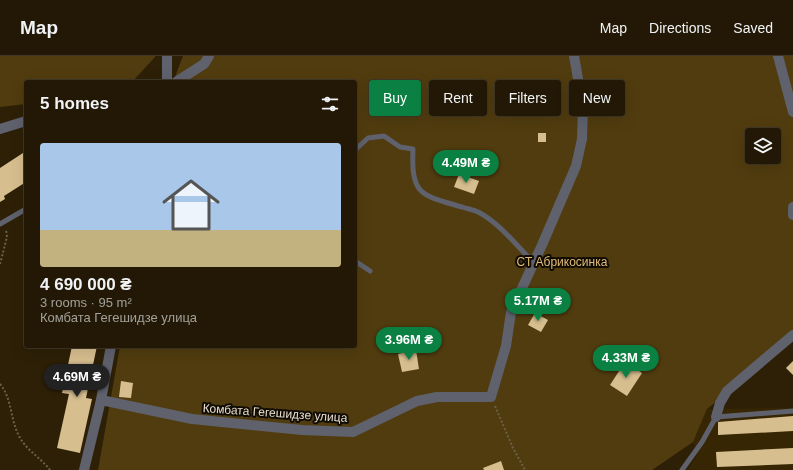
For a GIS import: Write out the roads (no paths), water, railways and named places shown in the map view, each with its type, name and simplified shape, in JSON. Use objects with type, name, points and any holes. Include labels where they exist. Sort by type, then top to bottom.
[{"type":"street","points":[[167,56],[168,80]]},
{"type":"street","points":[[179,80],[204,64],[209,56]]},
{"type":"street","points":[[534,263],[576,166],[582,139],[582,107],[574,56]]},
{"type":"street","points":[[778,56],[793,112]]},
{"type":"street","points":[[0,128],[24,122]]},
{"type":"street","points":[[793,208],[793,215]]},
{"type":"street","name":"Комбата Гегешидзе улица","points":[[101,400],[192,419],[302,430],[353,432],[417,401],[437,396],[492,397],[506,346],[511,312],[534,263]]},
{"type":"street","points":[[716,418],[720,403],[727,391],[793,335]]},
{"type":"street","points":[[84,470],[101,400],[111,348]]},
{"type":"lane","points":[[357,148],[368,138],[384,136],[400,147],[413,149],[412,173],[418,188],[426,196],[479,212],[490,220],[534,263]]},
{"type":"lane","points":[[2,223],[24,209]]},
{"type":"lane","points":[[357,262],[370,271]]},
{"type":"lane","points":[[682,470],[702,442],[716,418],[793,411]]},
{"type":"park label","name":"СТ Абрикосинка","points":[[562,262]]}]
